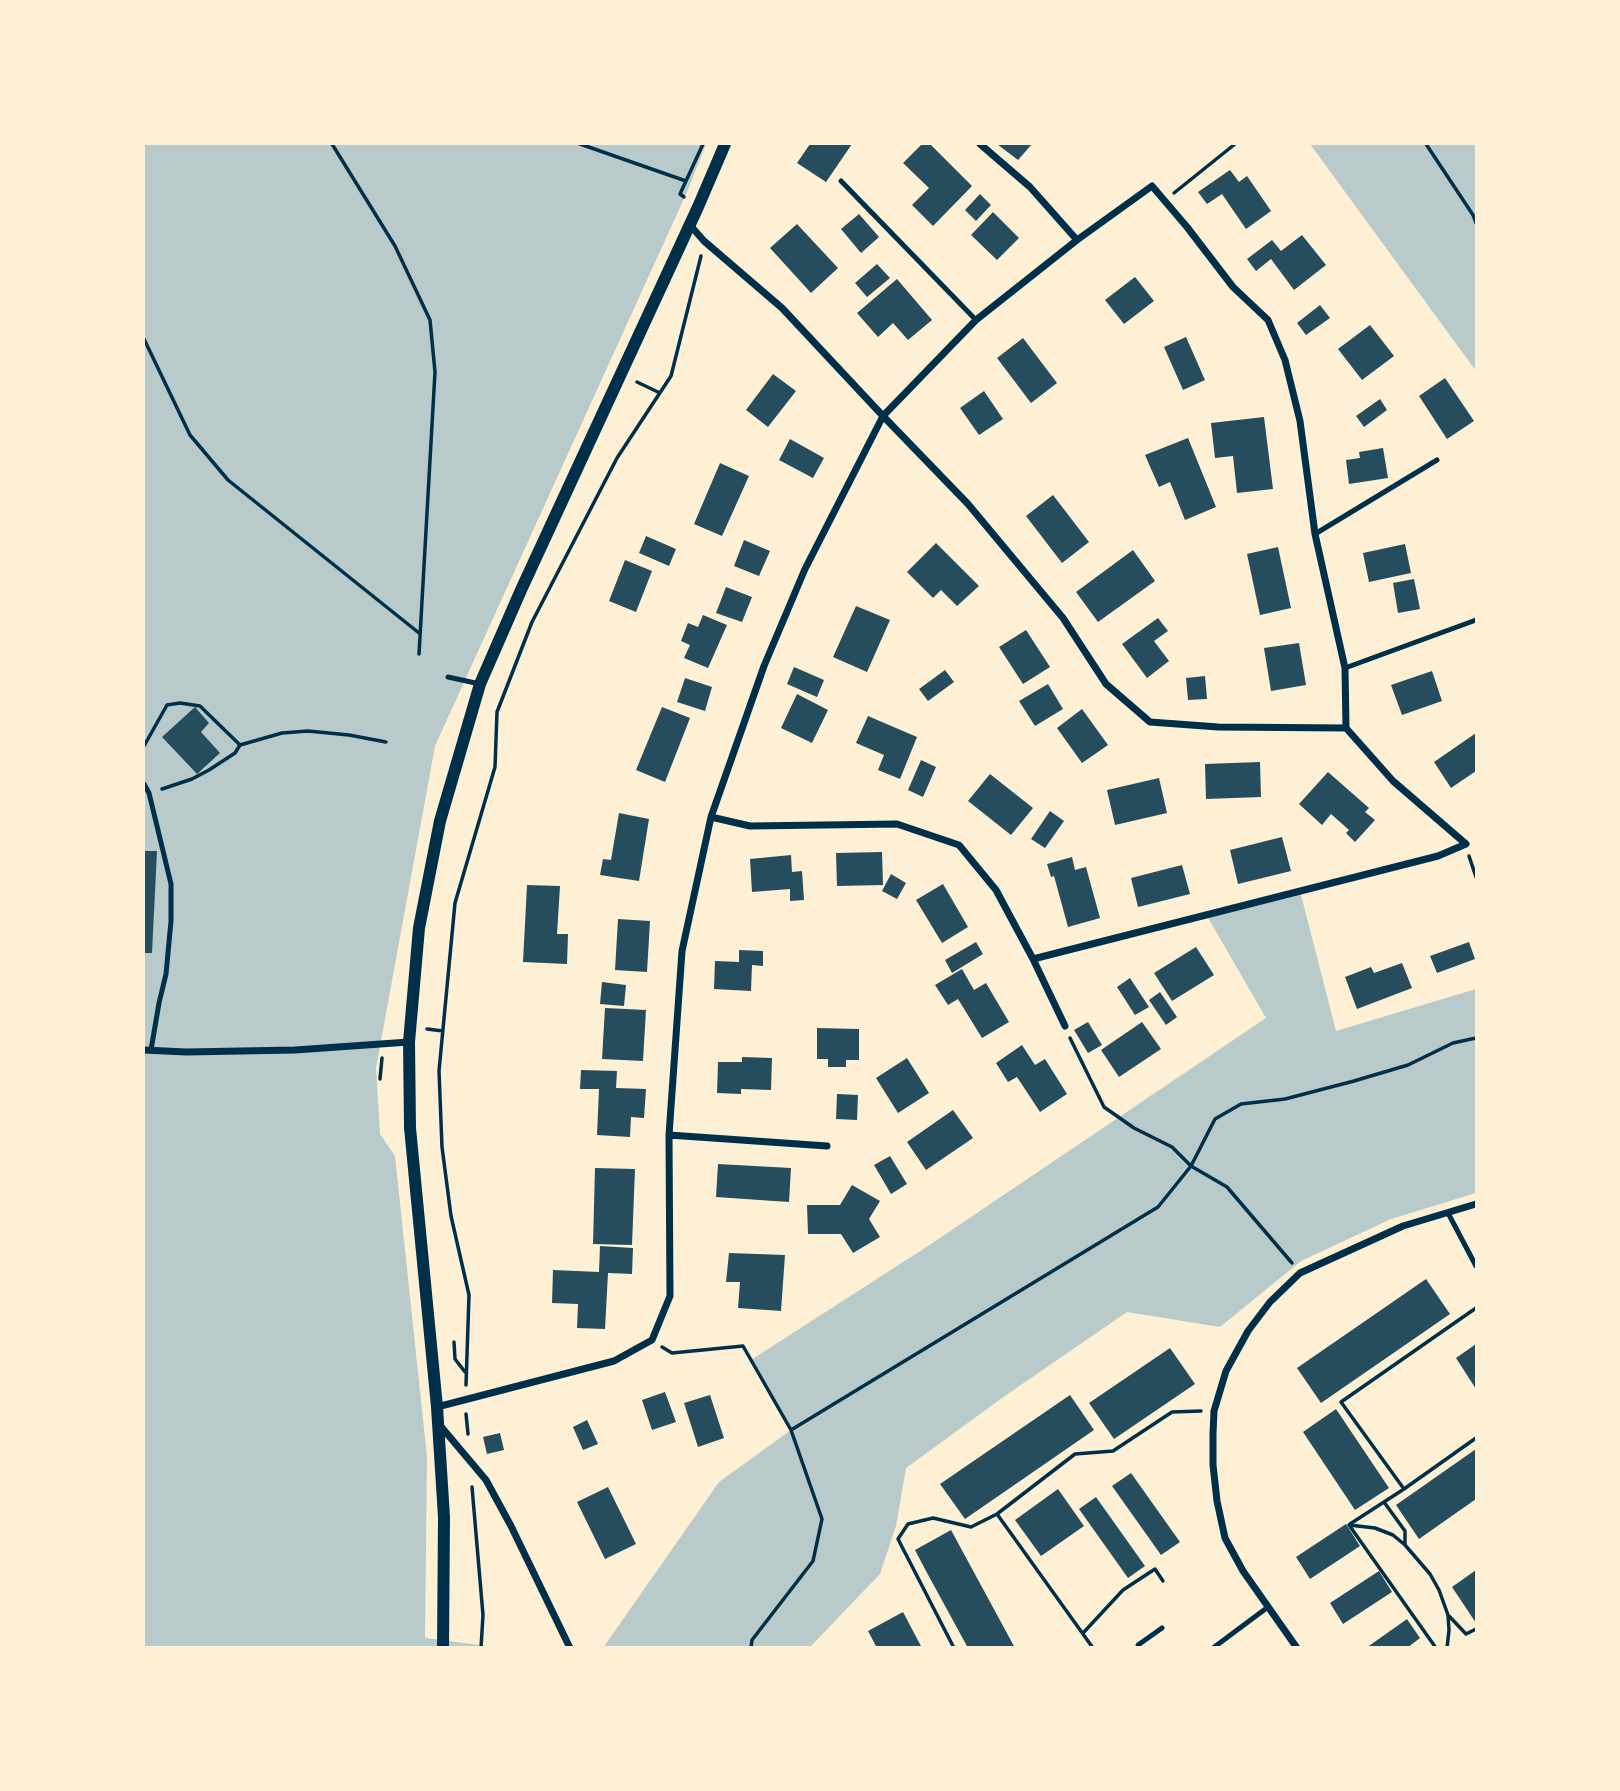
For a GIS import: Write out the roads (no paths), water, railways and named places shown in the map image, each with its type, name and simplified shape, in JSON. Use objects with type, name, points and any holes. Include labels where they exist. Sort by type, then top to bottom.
[{"type":"street","points":[[443,1647],[444,1517],[438,1422],[410,1128],[409,1042],[419,928],[440,821],[480,684],[725,144]]},
{"type":"street","points":[[980,144],[1030,187],[1077,240]]},
{"type":"street","points":[[437,1407],[614,1361],[652,1340],[670,1296],[669,1135],[682,951],[711,817],[764,666],[805,569],[883,416],[976,320],[1077,240],[1152,186],[1188,227],[1233,287],[1268,320],[1285,360],[1300,421],[1315,534],[1345,668],[1346,728],[1393,781],[1466,844]]},
{"type":"street","points":[[689,224],[704,241],[782,308],[968,504],[1063,618],[1106,684],[1150,722],[1218,727],[1346,728]]},
{"type":"street","points":[[711,817],[750,826],[897,824],[959,845],[996,890],[1065,1026]]},
{"type":"street","points":[[1033,959],[1438,856],[1466,844],[1476,845]]},
{"type":"street","points":[[147,1050],[295,1050],[409,1042]]},
{"type":"street","points":[[669,1135],[827,1146]]},
{"type":"street","points":[[1297,1647],[1243,1571],[1225,1538],[1213,1465],[1214,1410],[1226,1371],[1248,1331],[1270,1302],[1300,1273],[1403,1226],[1476,1204]]},
{"type":"street","points":[[438,1422],[486,1480],[570,1647]]},
{"type":"lane","points":[[841,181],[976,320]]},
{"type":"lane","points":[[1315,534],[1437,460]]},
{"type":"lane","points":[[1345,668],[1476,620]]},
{"type":"lane","points":[[448,677],[480,684]]},
{"type":"lane","points":[[144,784],[149,793],[171,884],[166,974],[147,1050]]},
{"type":"lane","points":[[1448,1213],[1476,1266]]},
{"type":"lane","points":[[1213,1647],[1268,1607]]},
{"type":"lane","points":[[1140,1647],[1138,1645],[1162,1628]]}]
